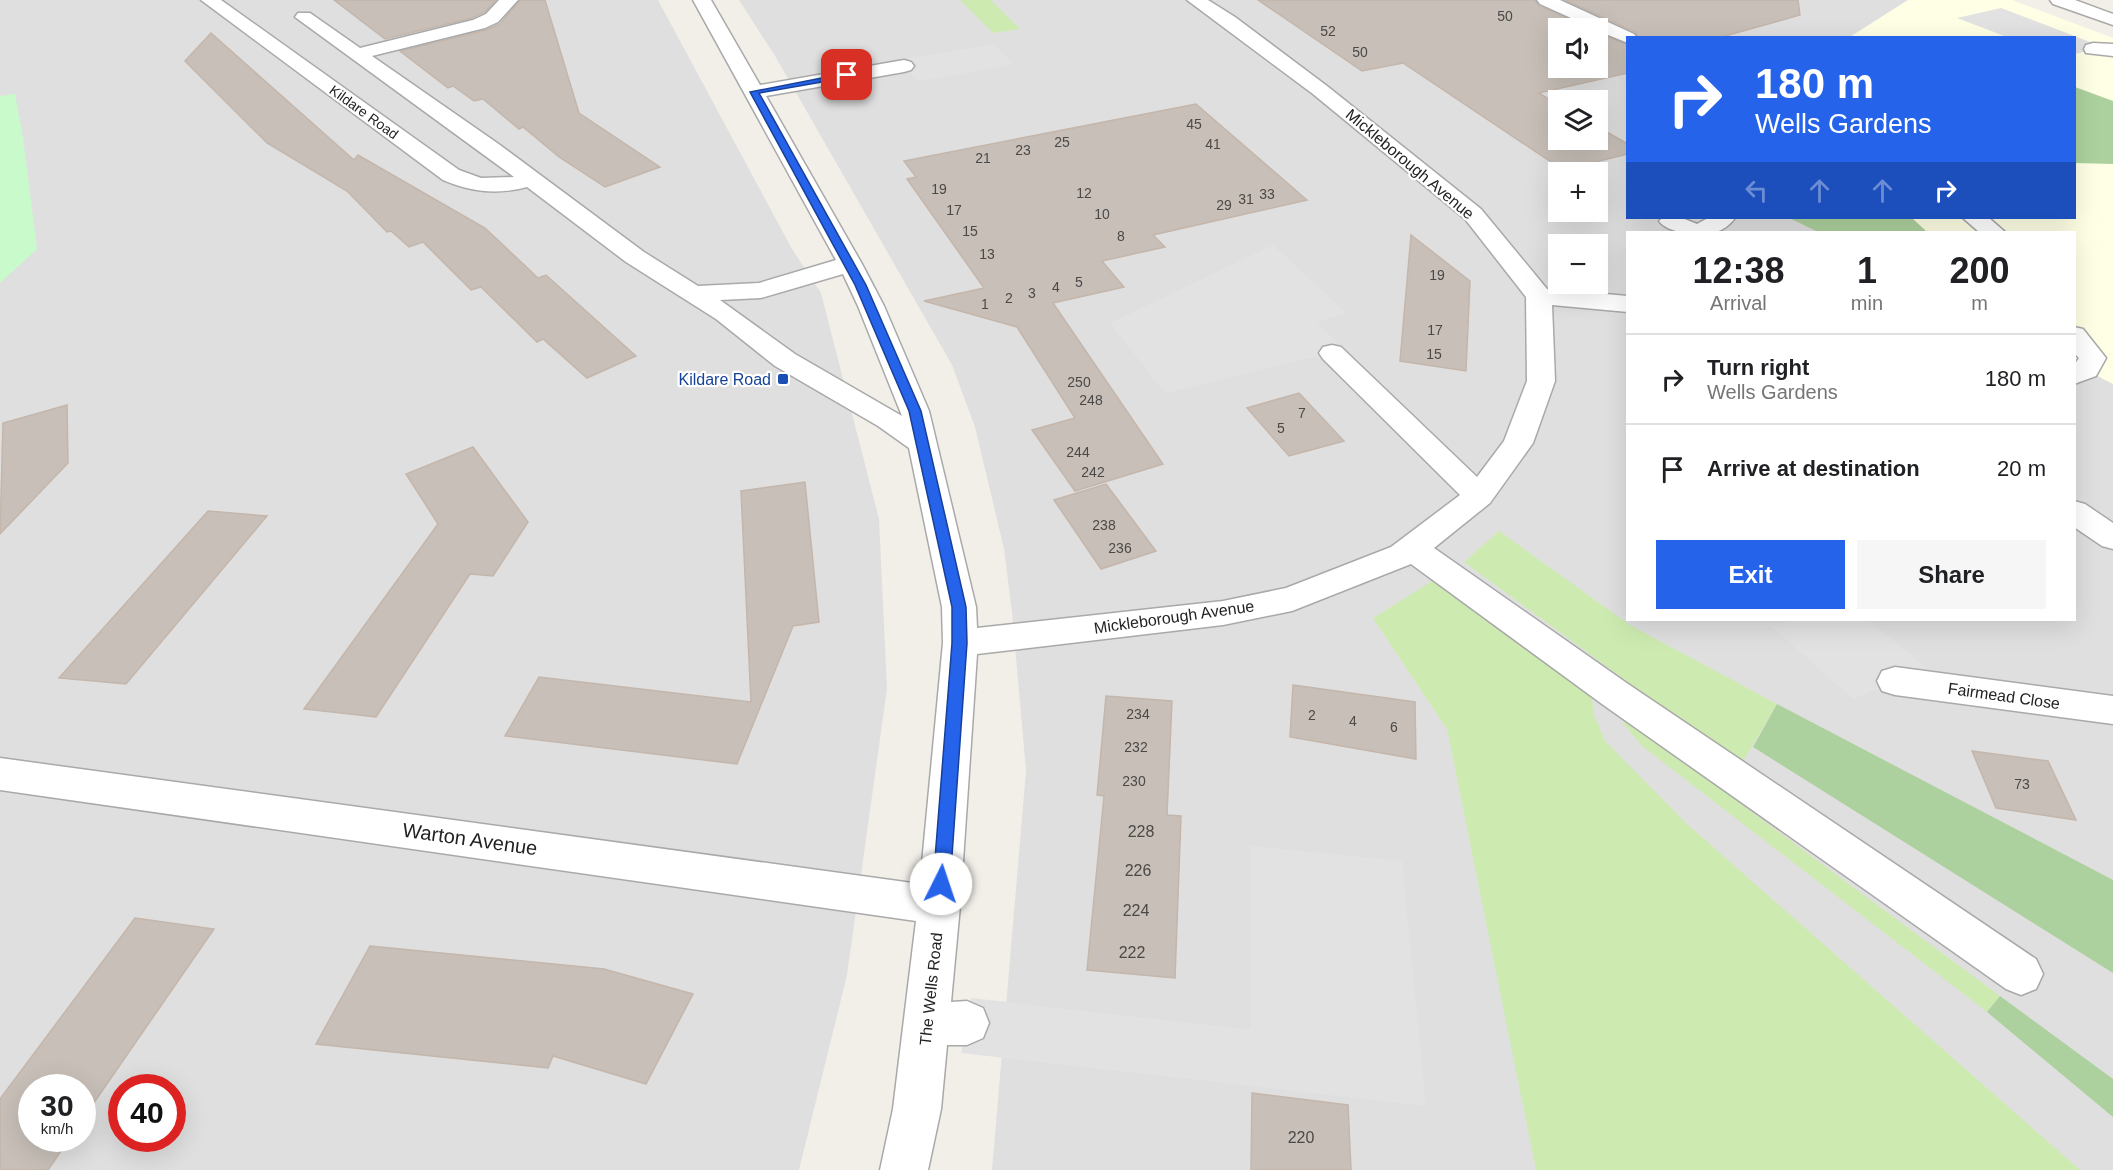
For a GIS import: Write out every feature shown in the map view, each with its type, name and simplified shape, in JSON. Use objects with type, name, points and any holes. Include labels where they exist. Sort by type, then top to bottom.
[{"type":"street","name":"Kildare Road","points":[[210,0],[451,175],[474,185],[490,188],[531,179]]},
{"type":"street","points":[[357,54],[479,24],[492,18],[509,0]]},
{"type":"street","name":"The Wells Road","points":[[702,0],[850,264],[871,306],[915,411],[959,607],[960,643],[939,906],[947,1024],[917,1109],[904,1170]]},
{"type":"street","name":"Mickleborough Avenue","points":[[960,643],[1223,613],[1292,599],[1402,555],[1451,520],[1479,495],[1518,443],[1541,381],[1539,296],[1473,214],[1320,90],[1229,21],[1196,0]]},
{"type":"street","points":[[1546,0],[1626,37]]},
{"type":"street","points":[[2059,0],[2113,20]]},
{"type":"street","points":[[303,17],[531,179],[635,257],[725,314],[785,360],[888,420],[921,443]]},
{"type":"street","points":[[2093,49],[2113,50]]},
{"type":"street","points":[[754,92],[904,66]]},
{"type":"street","points":[[1976,219],[1992,231]]},
{"type":"street","points":[[1671,221],[1713,228]]},
{"type":"street","points":[[693,294],[761,290],[850,264]]},
{"type":"street","points":[[1539,296],[1626,303]]},
{"type":"street","points":[[2076,337],[2093,358],[2080,373]]},
{"type":"street","points":[[1332,353],[1479,495]]},
{"type":"street","points":[[2076,512],[2113,538]]},
{"type":"street","points":[[1412,548],[1625,701],[2021,975]]},
{"type":"street","name":"Fairmead Close","points":[[1895,681],[2113,710]]},
{"type":"street","name":"Warton Avenue","points":[[0,774],[868,893],[939,906]]},
{"type":"shaded area","points":[[0,0],[658,0],[792,249],[821,293],[879,519],[887,689],[847,975],[799,1170],[0,1170]]},
{"type":"shaded area","points":[[739,0],[1908,0],[1851,36],[1626,36],[1626,219],[1791,219],[1816,231],[1626,231],[1626,621],[2076,621],[2076,365],[2113,384],[2113,1170],[992,1170],[1026,771],[1004,549],[975,427],[952,365],[775,56]]},
{"type":"shaded area","points":[[1908,0],[2012,0],[2113,38],[2113,384],[2076,365],[2076,231],[1926,231],[1913,219],[2076,219],[2076,36],[1852,36]]},
{"type":"shaded area","points":[[2001,8],[2074,36],[2004,36],[1957,18]]},
{"type":"shaded area","points":[[2076,37],[2103,47],[2076,54]]},
{"type":"shaded area","points":[[994,44],[1014,64],[917,82],[899,60]]},
{"type":"shaded area","points":[[1273,245],[1346,313],[1317,322],[1344,350],[1165,393],[1110,323]]},
{"type":"shaded area","points":[[1789,621],[1869,621],[1927,668],[1853,699],[1772,627]]},
{"type":"shaded area","points":[[1251,846],[1402,861],[1426,1106],[961,1053],[971,998],[1251,1030]]},
{"type":"green space","points":[[960,0],[991,0],[1020,29],[993,33]]},
{"type":"green space","points":[[2076,87],[2113,101],[2113,164],[2076,163]]},
{"type":"green space","points":[[15,94],[37,249],[0,283],[0,96]]},
{"type":"green space","points":[[1791,219],[1913,219],[1926,231],[1816,231]]},
{"type":"green space","points":[[1499,531],[1630,625],[1777,704],[1741,765],[1464,562]]},
{"type":"green space","points":[[1437,578],[1591,691],[1594,715],[1605,741],[1687,824],[2080,1170],[1536,1170],[1447,729],[1373,618]]},
{"type":"green space","points":[[1777,704],[2113,880],[2113,973],[1753,747]]},
{"type":"green space","points":[[1625,718],[2000,996],[1987,1012],[1642,746],[1623,723]]},
{"type":"green space","points":[[2000,996],[2113,1079],[2113,1117],[1987,1012]]},
{"type":"building","points":[[334,0],[496,0],[485,12],[472,18],[385,39]]},
{"type":"building","points":[[520,0],[545,0],[579,113],[660,167],[605,187],[559,157],[523,127],[519,129],[483,99],[474,101],[453,86],[448,88],[400,51],[486,30],[500,24]]},
{"type":"building","points":[[1258,0],[1535,0],[1539,6],[1566,18],[1548,18],[1548,78],[1606,78],[1539,93],[1548,99],[1548,150],[1608,150],[1608,133],[1626,143],[1626,154],[1596,162],[1551,162],[1403,63],[1362,71]]},
{"type":"building","points":[[1565,0],[1798,0],[1800,15],[1725,36],[1638,36],[1635,32],[1608,18]]},
{"type":"building","points":[[211,33],[354,160],[358,155],[485,228],[538,278],[546,275],[636,356],[587,378],[543,339],[537,342],[481,287],[471,290],[423,242],[409,247],[391,231],[387,232],[347,191],[267,143],[185,61]]},
{"type":"building","points":[[1608,37],[1626,44],[1626,73],[1608,77]]},
{"type":"building","points":[[1196,104],[1307,200],[1153,235],[1165,247],[1102,261],[1124,287],[1053,303],[1163,464],[1075,491],[1032,430],[1075,418],[1017,327],[924,301],[984,288],[907,179],[916,177],[904,161]]},
{"type":"building","points":[[1411,235],[1470,281],[1466,371],[1400,361]]},
{"type":"building","points":[[1299,393],[1344,441],[1289,456],[1247,408]]},
{"type":"building","points":[[67,405],[68,463],[0,534],[3,423]]},
{"type":"building","points":[[473,447],[528,522],[493,576],[470,574],[376,717],[304,709],[438,524],[406,474]]},
{"type":"building","points":[[805,482],[819,622],[793,626],[737,764],[505,736],[539,677],[751,702],[741,491]]},
{"type":"building","points":[[1106,484],[1156,551],[1101,569],[1054,500]]},
{"type":"building","points":[[208,511],[267,516],[126,684],[59,678]]},
{"type":"building","points":[[1293,685],[1415,702],[1416,759],[1290,737]]},
{"type":"building","points":[[1106,696],[1172,701],[1167,815],[1181,816],[1175,978],[1087,970],[1104,796],[1097,795]]},
{"type":"building","points":[[1972,751],[2048,761],[2076,820],[1996,808]]},
{"type":"building","points":[[135,918],[214,929],[114,1074],[108,1074],[108,1082],[96,1100],[96,1074],[19,1074]]},
{"type":"building","points":[[370,946],[604,969],[693,994],[646,1084],[553,1056],[548,1068],[316,1044]]},
{"type":"building","points":[[18,1075],[18,1152],[60,1152],[48,1170],[0,1170],[0,1099]]},
{"type":"building","points":[[1252,1093],[1348,1105],[1351,1170],[1251,1170]]},
{"type":"place","name":"Kildare Road","points":[[783,379]]},
{"type":"route","points":[[847,75],[754,92],[861,285],[915,411],[959,607],[960,643],[941,884]]}]
